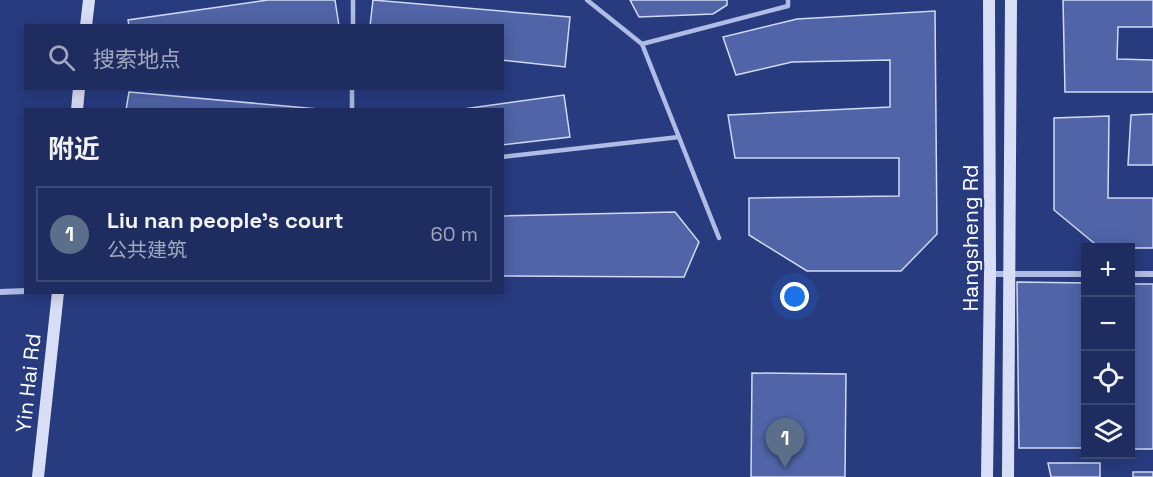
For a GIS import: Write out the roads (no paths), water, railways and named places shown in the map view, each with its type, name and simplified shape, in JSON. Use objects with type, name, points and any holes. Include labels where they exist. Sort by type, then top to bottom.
[{"type":"street","points":[[86,24],[89,0]]},
{"type":"street","name":"Hangsheng Rd","points":[[987,477],[990,274],[989,0]]},
{"type":"street","points":[[1008,477],[1011,0]]},
{"type":"street","points":[[77,108],[80,90]]},
{"type":"street","points":[[990,274],[1081,274]]},
{"type":"street","points":[[1135,274],[1153,274]]},
{"type":"street","points":[[0,292],[24,291]]},
{"type":"street","name":"Yin Hai Rd","points":[[38,477],[58,294]]},
{"type":"lane","points":[[353,0],[353,24]]},
{"type":"lane","points":[[587,0],[642,44],[719,238]]},
{"type":"lane","points":[[642,44],[788,6],[788,0]]},
{"type":"lane","points":[[352,90],[352,108]]},
{"type":"lane","points":[[504,157],[679,137]]},
{"type":"place","name":"Liu nan people's court","points":[[785,468]]}]
